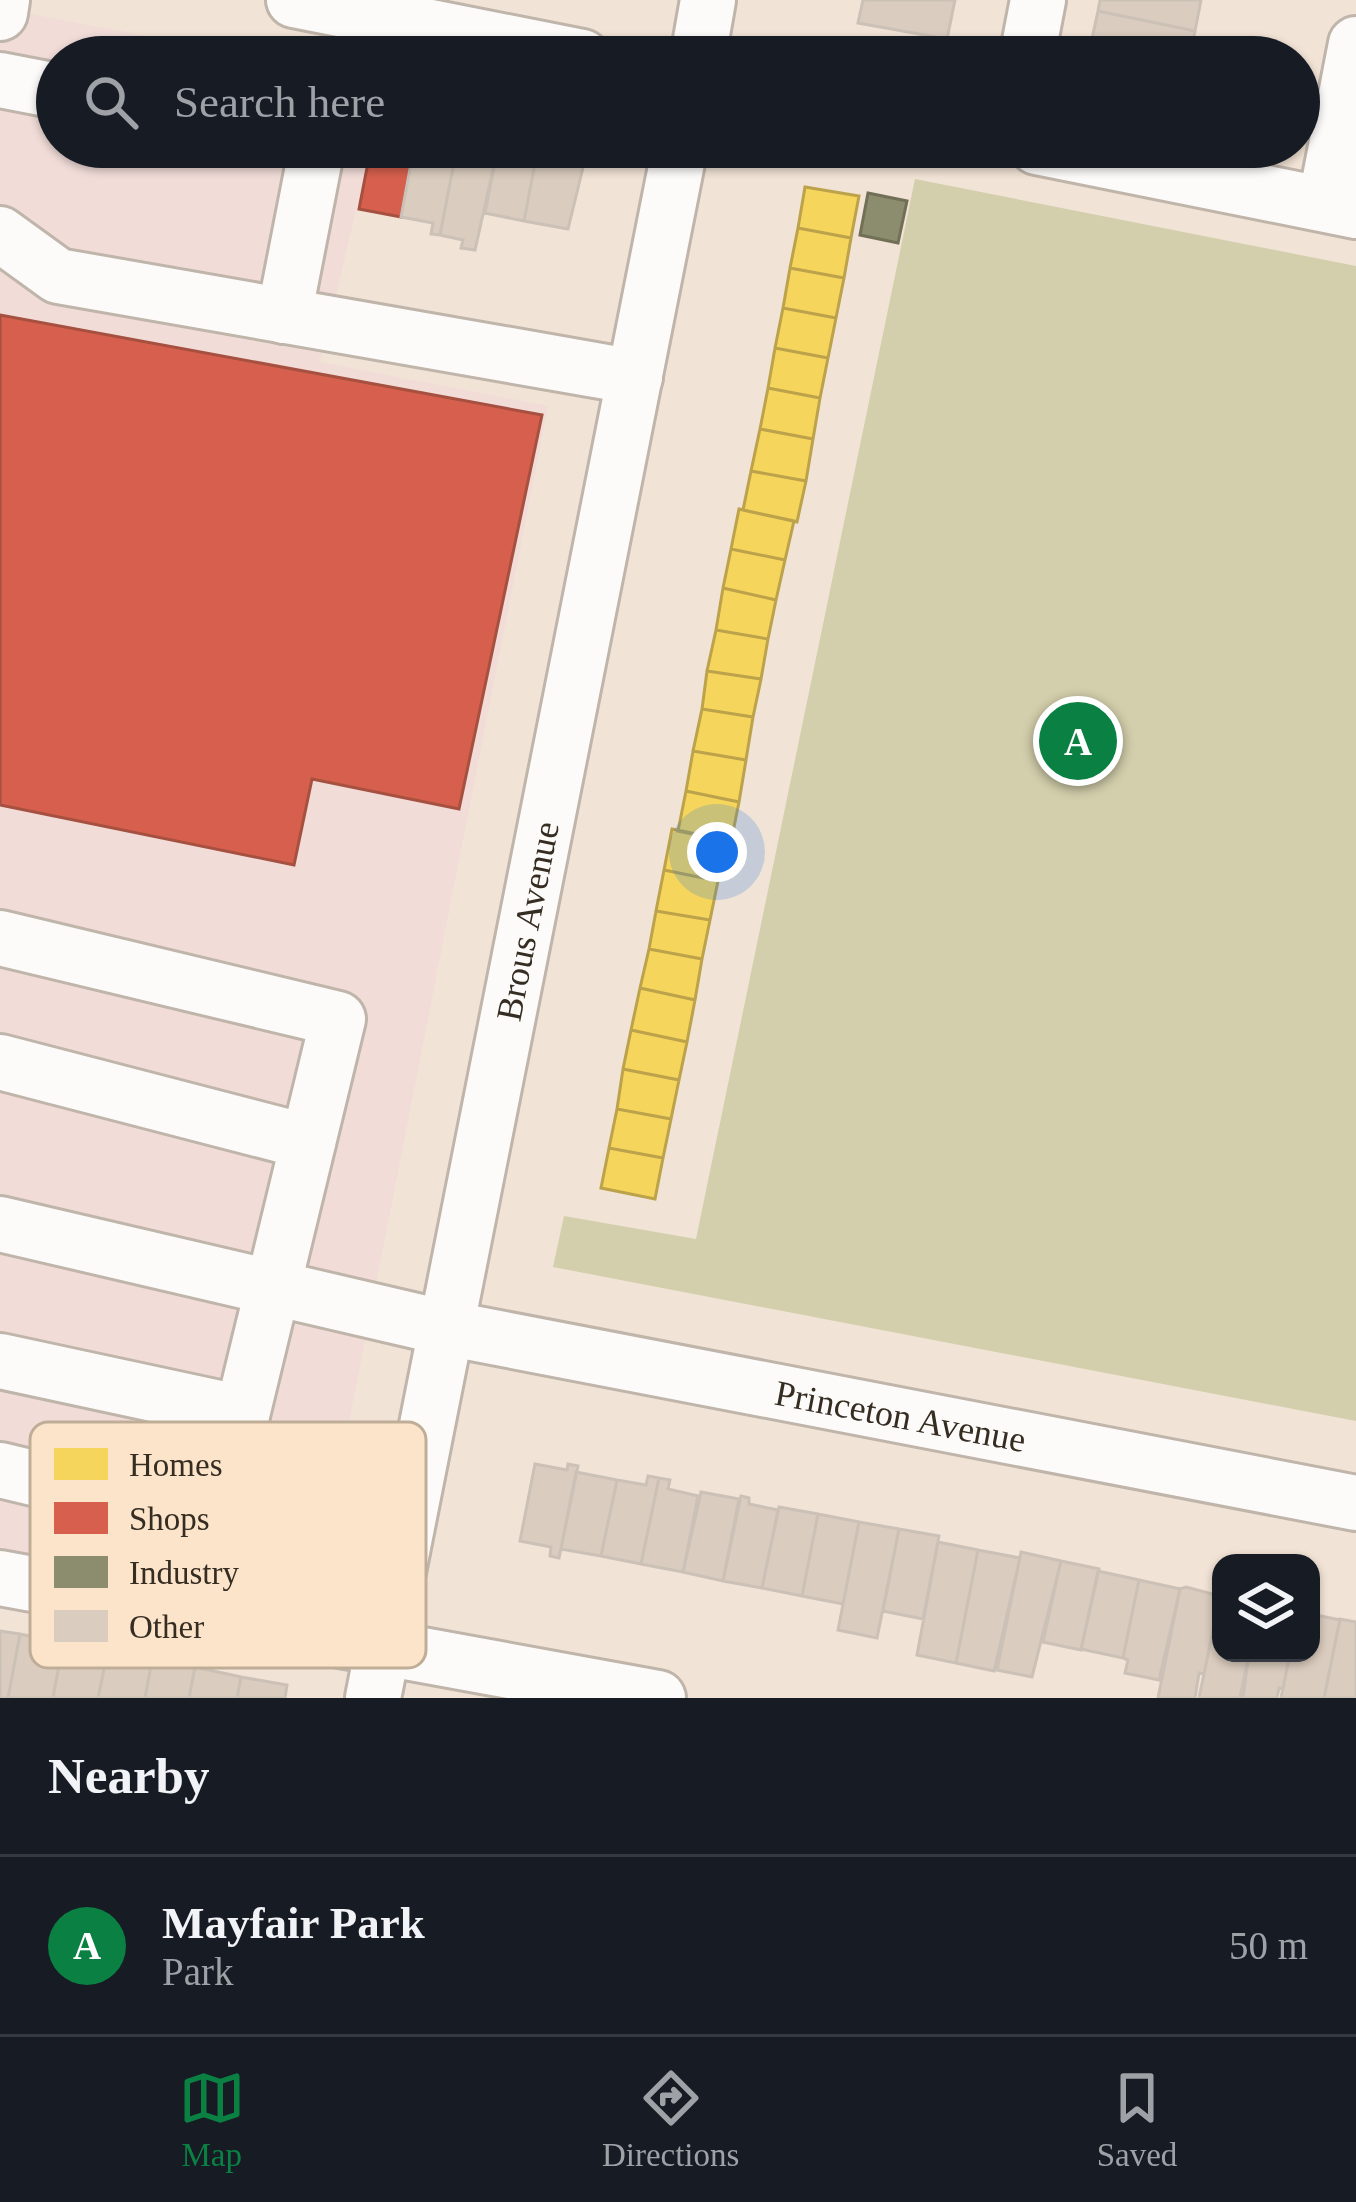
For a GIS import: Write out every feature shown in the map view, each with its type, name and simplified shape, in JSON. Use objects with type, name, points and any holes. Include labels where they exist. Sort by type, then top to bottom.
[{"type":"street","points":[[0,13],[2,0]]},
{"type":"street","points":[[294,0],[397,10],[499,36]]},
{"type":"street","points":[[702,36],[708,0]]},
{"type":"street","points":[[1031,36],[1038,0]]},
{"type":"street","points":[[1141,168],[1340,208],[1356,44]]},
{"type":"street","points":[[0,80],[36,87]]},
{"type":"street","points":[[284,316],[313,168]]},
{"type":"street","name":"Brous Avenue","points":[[426,1429],[676,168]]},
{"type":"street","points":[[0,234],[58,276],[634,377]]},
{"type":"street","points":[[0,938],[338,1019],[240,1422]]},
{"type":"street","points":[[0,1062],[308,1142]]},
{"type":"street","name":"Princeton Avenue","points":[[0,1224],[446,1328],[1356,1503]]},
{"type":"street","points":[[0,1361],[242,1413]]},
{"type":"street","points":[[0,1470],[30,1477]]},
{"type":"street","points":[[0,1578],[30,1583]]},
{"type":"street","points":[[426,1654],[658,1698]]},
{"type":"street","name":"Brous Avenue","points":[[373,1698],[379,1668]]},
{"type":"shaded area","points":[[0,8],[145,36],[36,36],[36,168],[366,168],[320,362],[548,406],[349,1422],[30,1422],[30,1559],[0,1555]]},
{"type":"shaded area","points":[[915,179],[1356,266],[1356,1421],[553,1267],[564,1216],[696,1239]]},
{"type":"building: Homes","points":[[805,187],[859,196],[851,238],[798,228]]},
{"type":"building: Homes","points":[[798,228],[851,238],[844,278],[790,268]]},
{"type":"building: Homes","points":[[790,268],[844,278],[836,318],[783,308]]},
{"type":"building: Homes","points":[[783,308],[836,318],[828,358],[775,348]]},
{"type":"building: Homes","points":[[775,348],[828,358],[820,398],[768,388]]},
{"type":"building: Homes","points":[[768,388],[820,398],[813,439],[760,429]]},
{"type":"building: Homes","points":[[760,429],[813,439],[806,481],[751,471]]},
{"type":"building: Homes","points":[[751,471],[806,481],[797,522],[743,510]]},
{"type":"building: Homes","points":[[739,509],[794,521],[785,560],[731,549]]},
{"type":"building: Homes","points":[[731,549],[785,560],[776,600],[723,588]]},
{"type":"building: Homes","points":[[723,588],[776,600],[768,639],[716,630]]},
{"type":"building: Homes","points":[[716,630],[768,639],[761,679],[707,671]]},
{"type":"building: Homes","points":[[707,671],[761,679],[753,717],[702,709]]},
{"type":"building: Homes","points":[[702,709],[753,717],[746,760],[693,751]]},
{"type":"building: Homes","points":[[693,751],[746,760],[739,802],[686,791]]},
{"type":"building: Homes","points":[[686,791],[739,802],[731,842],[678,831]]},
{"type":"building: Homes","points":[[672,829],[726,840],[718,881],[664,870]]},
{"type":"building: Homes","points":[[664,870],[718,881],[710,920],[656,911]]},
{"type":"building: Homes","points":[[656,911],[710,920],[702,959],[649,949]]},
{"type":"building: Homes","points":[[649,949],[702,959],[695,1000],[640,988]]},
{"type":"building: Homes","points":[[640,988],[695,1000],[687,1042],[631,1030]]},
{"type":"building: Homes","points":[[631,1030],[687,1042],[679,1080],[623,1069]]},
{"type":"building: Homes","points":[[623,1069],[679,1080],[671,1119],[617,1109]]},
{"type":"building: Homes","points":[[617,1109],[671,1119],[663,1158],[609,1148]]},
{"type":"building: Homes","points":[[609,1148],[663,1158],[655,1199],[601,1188]]},
{"type":"building: Shops","points":[[367,168],[410,168],[401,217],[359,209]]},
{"type":"building: Shops","points":[[0,315],[542,415],[459,809],[312,779],[294,865],[0,805]]},
{"type":"building: Industry","points":[[868,193],[907,201],[898,243],[860,235]]},
{"type":"building: Other","points":[[863,0],[955,0],[948,36],[858,23]]},
{"type":"building: Other","points":[[1100,0],[1201,0],[1195,31],[1098,11]]},
{"type":"building: Other","points":[[1098,11],[1195,31],[1194,36],[1093,36]]},
{"type":"building: Other","points":[[410,168],[453,168],[440,235],[431,234],[433,223],[401,217]]},
{"type":"building: Other","points":[[453,168],[493,168],[475,250],[461,248],[463,240],[440,235]]},
{"type":"building: Other","points":[[494,168],[534,168],[524,221],[485,213]]},
{"type":"building: Other","points":[[534,168],[583,168],[568,229],[524,221]]},
{"type":"building: Other","points":[[535,1464],[567,1470],[568,1464],[578,1466],[559,1558],[550,1556],[551,1547],[520,1541]]},
{"type":"building: Other","points":[[576,1472],[617,1480],[601,1556],[561,1549]]},
{"type":"building: Other","points":[[648,1476],[659,1478],[641,1564],[601,1556],[617,1480],[646,1485]]},
{"type":"building: Other","points":[[659,1478],[670,1480],[668,1489],[698,1496],[683,1572],[641,1564]]},
{"type":"building: Other","points":[[701,1492],[739,1499],[723,1581],[683,1572]]},
{"type":"building: Other","points":[[741,1496],[749,1498],[749,1504],[778,1510],[762,1588],[723,1581]]},
{"type":"building: Other","points":[[779,1507],[818,1514],[802,1596],[762,1588]]},
{"type":"building: Other","points":[[818,1514],[859,1522],[843,1604],[802,1596]]},
{"type":"building: Other","points":[[859,1522],[899,1529],[877,1638],[838,1630]]},
{"type":"building: Other","points":[[899,1529],[939,1536],[923,1619],[883,1611]]},
{"type":"building: Other","points":[[938,1542],[978,1550],[956,1663],[917,1655]]},
{"type":"building: Other","points":[[978,1550],[1020,1558],[994,1671],[956,1663]]},
{"type":"building: Other","points":[[1021,1552],[1061,1561],[1032,1677],[997,1670]]},
{"type":"building: Other","points":[[1061,1561],[1099,1569],[1081,1650],[1043,1642]]},
{"type":"building: Other","points":[[1098,1571],[1139,1580],[1123,1658],[1081,1649]]},
{"type":"building: Other","points":[[1139,1580],[1180,1589],[1159,1680],[1125,1673],[1128,1660],[1123,1658]]},
{"type":"building: Other","points":[[1180,1589],[1212,1594],[1212,1635],[1195,1698],[1158,1698]]},
{"type":"building: Other","points":[[1320,1616],[1340,1620],[1324,1698],[1281,1698],[1288,1662],[1320,1662]]},
{"type":"building: Other","points":[[1340,1619],[1356,1622],[1356,1698],[1324,1698]]},
{"type":"building: Other","points":[[0,1631],[20,1634],[8,1698],[0,1698]]},
{"type":"building: Other","points":[[20,1634],[30,1636],[30,1668],[58,1668],[53,1698],[8,1698]]},
{"type":"building: Other","points":[[1212,1635],[1212,1662],[1247,1662],[1240,1698],[1199,1698]]},
{"type":"building: Other","points":[[1248,1662],[1288,1662],[1277,1698],[1243,1698]]},
{"type":"building: Other","points":[[58,1668],[104,1668],[98,1698],[53,1698]]},
{"type":"building: Other","points":[[104,1668],[151,1668],[145,1698],[98,1698]]},
{"type":"building: Other","points":[[151,1668],[195,1668],[189,1698],[145,1698]]},
{"type":"building: Other","points":[[195,1668],[241,1677],[237,1698],[189,1698]]},
{"type":"building: Other","points":[[241,1677],[287,1685],[285,1698],[237,1698]]},
{"type":"place","name":"Mayfair Park","points":[[1078,741]]}]
